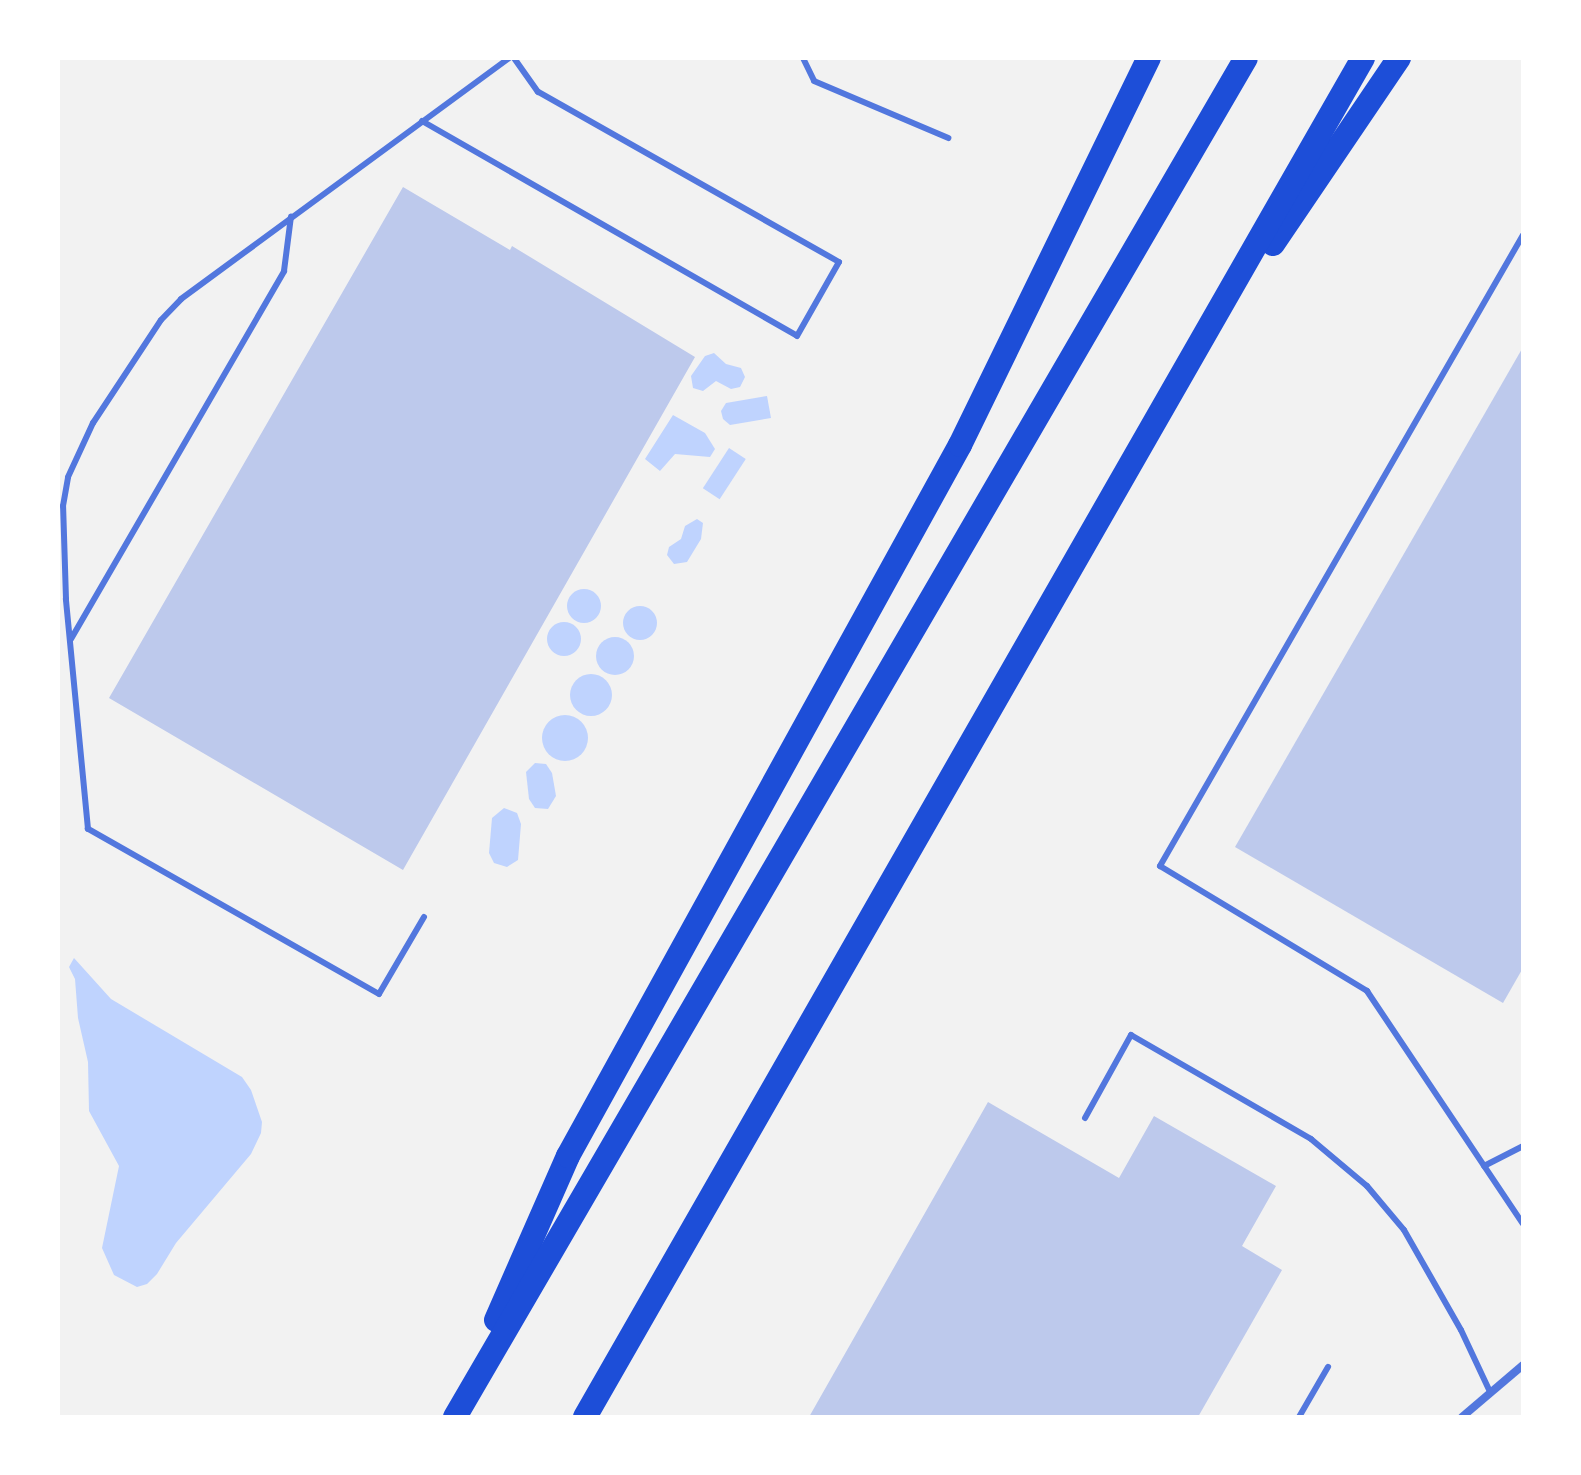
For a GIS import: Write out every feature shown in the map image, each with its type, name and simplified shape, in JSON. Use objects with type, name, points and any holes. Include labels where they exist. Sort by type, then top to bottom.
[{"type":"highway","points":[[455,1417],[568,1156],[960,445],[1149,58]]},
{"type":"highway","points":[[455,1417],[1246,58]]},
{"type":"highway","points":[[585,1417],[1363,58]]},
{"type":"highway","points":[[1168,398],[1399,58]]},
{"type":"street","points":[[1462,1417],[1523,1365]]},
{"type":"lane","points":[[422,121],[797,336],[839,262],[538,92],[512,58],[422,121],[205,280],[161,320],[78,449],[68,477],[63,506],[62,543],[88,829],[379,994],[424,917]]},
{"type":"lane","points":[[803,58],[814,81],[948,138]]},
{"type":"lane","points":[[70,640],[284,271],[291,216]]},
{"type":"lane","points":[[1523,235],[1160,866],[1367,991],[1523,1224]]},
{"type":"lane","points":[[1085,1118],[1131,1035],[1311,1139],[1367,1186],[1404,1230],[1461,1330],[1490,1392]]},
{"type":"lane","points":[[1484,1166],[1523,1146]]},
{"type":"lane","points":[[1299,1417],[1328,1367]]},
{"type":"water","points":[[714,353],[726,364],[741,368],[745,377],[740,387],[731,389],[716,381],[703,391],[693,388],[691,376],[705,356]]},
{"type":"water","points":[[767,396],[771,418],[730,425],[723,419],[721,411],[726,403]]},
{"type":"water","points":[[673,415],[705,433],[715,449],[710,457],[675,454],[660,471],[645,459]]},
{"type":"water","points":[[729,448],[746,459],[720,499],[703,488]]},
{"type":"water","points":[[697,519],[703,523],[701,539],[687,562],[674,564],[667,555],[669,547],[681,539],[685,526]]},
{"type":"water","points":[[584,589],[596,594],[601,606],[596,618],[584,623],[572,618],[567,606],[572,594]]},
{"type":"water","points":[[640,606],[652,611],[657,623],[652,635],[640,640],[628,635],[623,623],[628,611]]},
{"type":"water","points":[[564,622],[576,627],[581,639],[576,651],[564,656],[552,651],[547,639],[552,627]]},
{"type":"water","points":[[615,637],[628,643],[634,656],[628,669],[615,675],[602,669],[596,656],[602,643]]},
{"type":"water","points":[[591,674],[606,680],[612,695],[606,710],[591,716],[576,710],[570,695],[576,680]]},
{"type":"water","points":[[565,715],[581,722],[588,738],[581,754],[565,761],[549,754],[542,738],[549,722]]},
{"type":"water","points":[[535,763],[546,764],[552,773],[556,796],[548,809],[535,808],[529,799],[526,772]]},
{"type":"water","points":[[504,808],[517,813],[521,824],[518,860],[507,867],[494,863],[489,853],[492,818]]},
{"type":"water","points":[[74,958],[111,999],[242,1077],[251,1090],[262,1122],[261,1133],[251,1154],[176,1243],[157,1274],[147,1284],[137,1287],[114,1275],[102,1248],[119,1166],[89,1111],[88,1062],[78,1018],[75,979],[69,967]]},
{"type":"building","points":[[403,187],[510,250],[512,246],[695,357],[403,870],[109,698]]},
{"type":"building","points":[[1523,347],[1523,968],[1503,1003],[1235,847]]},
{"type":"building","points":[[988,1102],[1119,1178],[1154,1116],[1276,1186],[1242,1246],[1282,1270],[1198,1417],[809,1417]]}]
